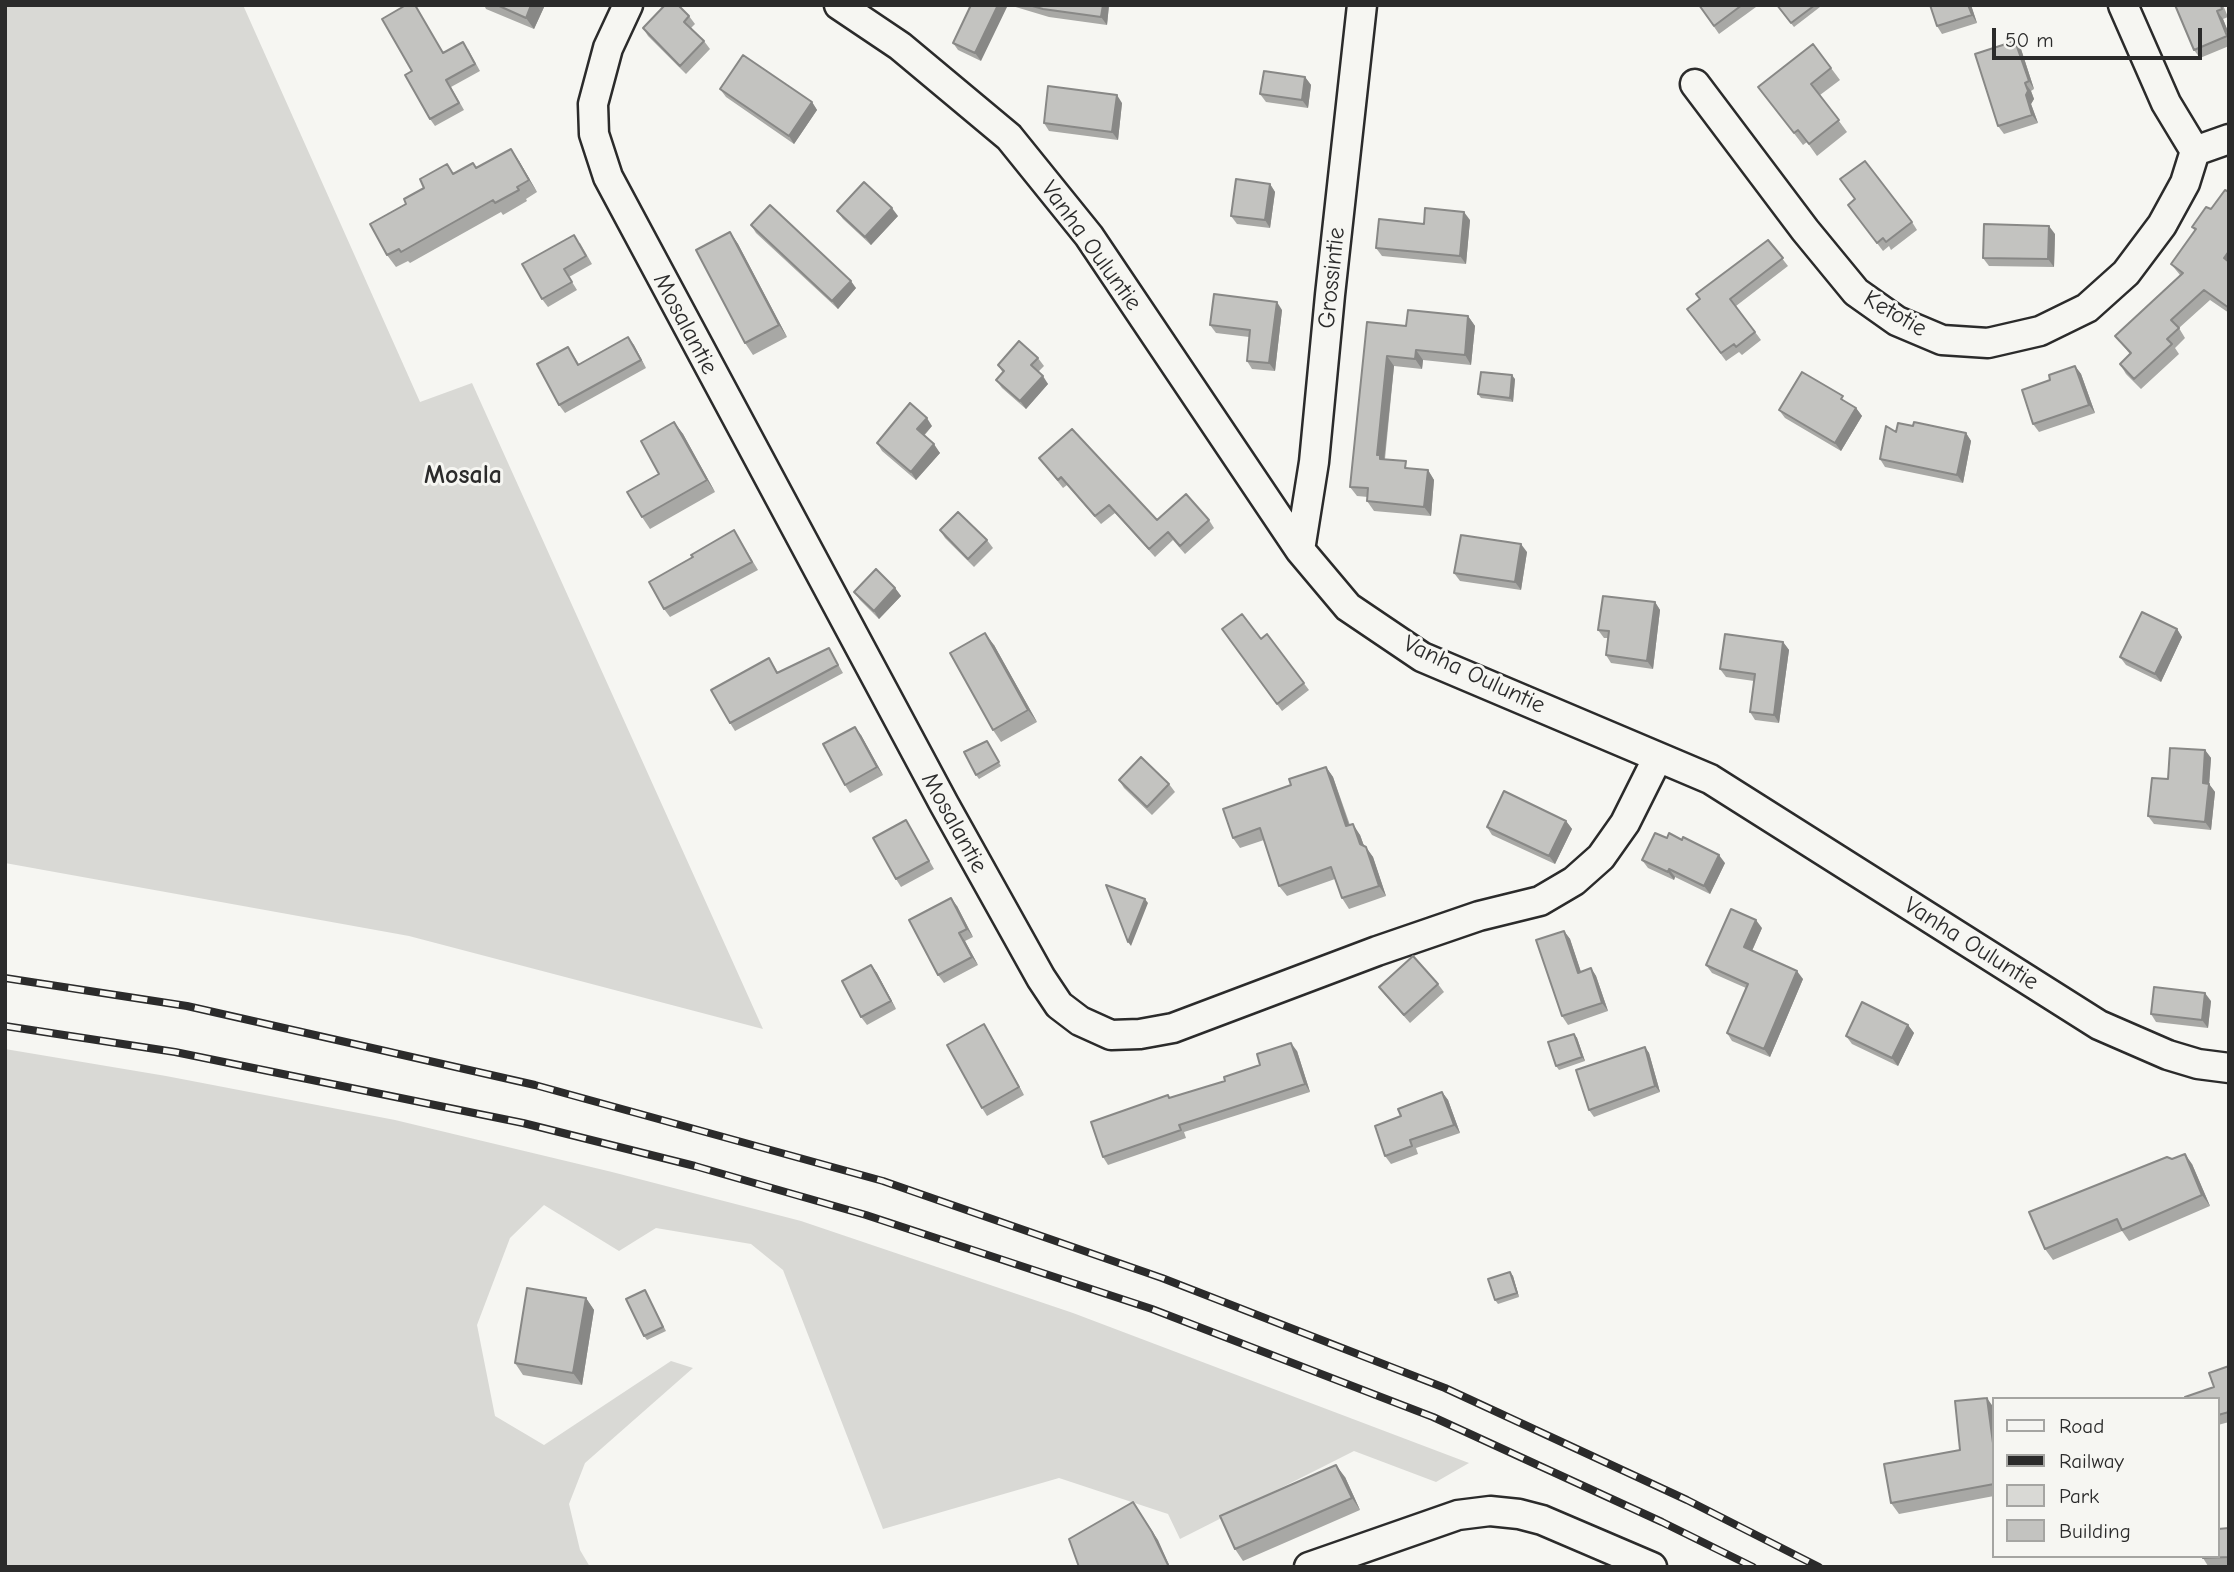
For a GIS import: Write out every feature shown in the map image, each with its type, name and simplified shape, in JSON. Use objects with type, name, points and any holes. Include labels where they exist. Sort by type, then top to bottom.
[{"type":"street","name":"Mosalantie","points":[[628,5],[608,48],[593,104],[594,134],[608,177],[982,874],[1059,1005],[1080,1021],[1111,1035],[1140,1034],[1173,1028],[1479,915],[1541,901],[1574,881],[1601,858],[1625,823],[1658,757]]},
{"type":"street","name":"Vanha Ouluntie","points":[[839,5],[900,46],[1009,137],[1089,236],[1300,550],[1348,607],[1422,657],[1710,779],[2099,1025],[2168,1055],[2198,1064],[2229,1068]]},
{"type":"street","name":"Grossintie","points":[[1300,550],[1314,462],[1329,295],[1362,5]]},
{"type":"street","points":[[2123,5],[2166,103],[2195,151],[2229,139]]},
{"type":"street","name":"Ketotie","points":[[1695,84],[1805,230],[1856,292],[1897,321],[1942,340],[1989,343],[2040,331],[2087,308],[2126,273],[2162,225],[2185,183],[2195,151]]},
{"type":"street","points":[[1309,1567],[1458,1515],[1490,1511],[1542,1520],[1652,1567]]},
{"type":"green space","points":[[5,5],[243,5],[420,402],[472,383],[763,1029],[409,936],[5,863]]},
{"type":"green space","points":[[5,1049],[166,1076],[395,1120],[801,1221],[1073,1313],[1469,1463],[1436,1482],[1354,1451],[1180,1539],[1168,1514],[1059,1478],[883,1529],[783,1270],[751,1244],[656,1228],[619,1251],[544,1205],[510,1238],[477,1325],[495,1416],[544,1445],[671,1361],[693,1368],[585,1463],[569,1504],[580,1550],[590,1567],[5,1567]]},
{"type":"building","points":[[406,5],[415,5],[443,53],[463,42],[475,64],[446,80],[459,103],[430,119],[405,75],[412,71],[382,19]]},
{"type":"building","points":[[497,5],[531,5],[526,18]]},
{"type":"building","points":[[665,5],[678,5],[689,16],[684,22],[704,41],[680,66],[643,28]]},
{"type":"building","points":[[971,5],[998,5],[975,53],[953,43]]},
{"type":"building","points":[[1029,5],[1103,5],[1101,17]]},
{"type":"building","points":[[1699,5],[1742,5],[1714,26]]},
{"type":"building","points":[[1777,5],[1815,5],[1791,23]]},
{"type":"building","points":[[1930,5],[1968,5],[1972,15],[1937,26]]},
{"type":"building","points":[[2175,5],[2221,5],[2222,9],[2217,11],[2227,36],[2194,50]]},
{"type":"building","points":[[2015,41],[2029,81],[2025,83],[2028,91],[2026,95],[2032,115],[1998,126],[1975,54]]},
{"type":"building","points":[[1813,44],[1831,68],[1811,84],[1839,120],[1809,144],[1798,130],[1794,133],[1758,87]]},
{"type":"building","points":[[743,55],[812,102],[789,136],[720,89]]},
{"type":"building","points":[[1264,71],[1305,77],[1302,100],[1260,94]]},
{"type":"building","points":[[1048,86],[1117,95],[1112,132],[1044,123]]},
{"type":"building","points":[[511,149],[529,180],[517,187],[519,190],[495,203],[493,200],[401,252],[399,249],[387,255],[370,224],[406,204],[404,199],[424,188],[420,179],[447,164],[453,174],[473,163],[476,168]]},
{"type":"building","points":[[1865,161],[1912,222],[1886,242],[1883,238],[1877,243],[1848,205],[1855,199],[1840,179]]},
{"type":"building","points":[[1236,179],[1270,184],[1265,220],[1231,216]]},
{"type":"building","points":[[864,182],[892,208],[865,237],[837,211]]},
{"type":"building","points":[[2225,190],[2229,192],[2229,251],[2224,258],[2229,262],[2229,308],[2204,290],[2171,320],[2179,328],[2167,339],[2172,344],[2134,379],[2120,364],[2131,353],[2115,336],[2183,273],[2171,264],[2196,229],[2192,227],[2206,207],[2211,209]]},
{"type":"building","points":[[770,205],[851,281],[832,301],[751,225]]},
{"type":"building","points":[[1425,208],[1464,212],[1460,256],[1376,248],[1379,219],[1424,224]]},
{"type":"building","points":[[1984,224],[2049,226],[2048,259],[1983,258]]},
{"type":"building","points":[[730,232],[779,325],[745,343],[696,250]]},
{"type":"building","points":[[574,235],[586,256],[564,269],[572,282],[542,299],[522,264]]},
{"type":"building","points":[[1768,240],[1783,258],[1730,299],[1755,332],[1736,347],[1734,344],[1721,353],[1687,309],[1700,299],[1696,294]]},
{"type":"building","points":[[1214,294],[1277,302],[1269,363],[1247,361],[1250,330],[1210,325]]},
{"type":"building","points":[[1408,310],[1468,316],[1465,355],[1416,350],[1415,359],[1387,356],[1377,455],[1380,455],[1380,459],[1406,461],[1405,468],[1428,470],[1424,507],[1367,501],[1368,488],[1350,487],[1367,322],[1406,326]]},
{"type":"building","points":[[628,337],[641,360],[559,405],[537,364],[568,347],[578,365]]},
{"type":"building","points":[[1019,341],[1038,358],[1031,365],[1043,376],[1020,401],[996,380],[1004,371],[998,365]]},
{"type":"building","points":[[2075,366],[2089,405],[2033,424],[2022,390],[2050,380],[2049,375]]},
{"type":"building","points":[[1481,372],[1512,375],[1510,398],[1478,394]]},
{"type":"building","points":[[1802,372],[1843,396],[1841,399],[1856,408],[1835,443],[1779,410]]},
{"type":"building","points":[[910,403],[927,418],[917,429],[934,444],[911,472],[877,443]]},
{"type":"building","points":[[674,422],[707,480],[642,517],[627,492],[659,474],[641,441]]},
{"type":"building","points":[[1914,422],[1966,433],[1957,475],[1880,459],[1886,426],[1896,432],[1898,423],[1913,426]]},
{"type":"building","points":[[1072,429],[1157,520],[1186,494],[1209,520],[1180,546],[1168,532],[1149,549],[1109,505],[1095,516],[1061,477],[1058,480],[1039,458]]},
{"type":"building","points":[[958,512],[987,540],[968,559],[940,530]]},
{"type":"building","points":[[734,530],[752,562],[664,609],[649,582]]},
{"type":"building","points":[[1461,535],[1521,544],[1515,582],[1454,573]]},
{"type":"building","points":[[876,569],[895,588],[874,611],[854,592]]},
{"type":"building","points":[[1603,596],[1655,602],[1647,661],[1606,655],[1609,631],[1598,630]]},
{"type":"building","points":[[2142,612],[2177,629],[2155,674],[2120,657]]},
{"type":"building","points":[[1242,614],[1261,639],[1267,634],[1304,683],[1277,704],[1222,629]]},
{"type":"building","points":[[985,633],[1028,710],[993,730],[950,653]]},
{"type":"building","points":[[1725,634],[1783,642],[1774,715],[1750,712],[1755,674],[1720,669]]},
{"type":"building","points":[[829,648],[838,665],[730,723],[711,690],[769,658],[777,673]]},
{"type":"building","points":[[855,727],[877,767],[845,785],[823,744]]},
{"type":"building","points":[[987,741],[999,762],[976,775],[964,752]]},
{"type":"building","points":[[2170,748],[2205,750],[2203,783],[2209,784],[2205,822],[2148,816],[2152,778],[2168,779]]},
{"type":"building","points":[[1141,757],[1169,784],[1147,807],[1119,780]]},
{"type":"building","points":[[1326,767],[1346,826],[1353,824],[1360,844],[1366,847],[1379,886],[1342,898],[1331,867],[1279,886],[1260,828],[1233,838],[1223,809],[1291,785],[1289,779]]},
{"type":"building","points":[[1504,791],[1566,821],[1549,856],[1487,827]]},
{"type":"building","points":[[906,820],[929,861],[896,879],[873,838]]},
{"type":"building","points":[[1655,833],[1667,838],[1669,833],[1682,840],[1683,837],[1719,855],[1704,886],[1669,869],[1668,872],[1642,860]]},
{"type":"building","points":[[1106,885],[1145,899],[1128,942]]},
{"type":"building","points":[[951,898],[967,929],[959,933],[972,957],[938,975],[909,920]]},
{"type":"building","points":[[1731,909],[1756,920],[1744,947],[1797,971],[1764,1049],[1727,1033],[1748,984],[1706,965]]},
{"type":"building","points":[[1564,931],[1578,973],[1591,968],[1602,1003],[1562,1016],[1536,940]]},
{"type":"building","points":[[1413,956],[1438,984],[1404,1015],[1379,987]]},
{"type":"building","points":[[871,965],[891,1001],[861,1017],[842,981]]},
{"type":"building","points":[[2154,987],[2205,993],[2202,1020],[2151,1014]]},
{"type":"building","points":[[1862,1002],[1908,1025],[1892,1058],[1846,1036]]},
{"type":"building","points":[[984,1024],[1019,1087],[982,1108],[947,1045]]},
{"type":"building","points":[[1574,1034],[1582,1057],[1556,1066],[1548,1042]]},
{"type":"building","points":[[1291,1043],[1305,1084],[1179,1125],[1181,1130],[1103,1157],[1091,1122],[1168,1095],[1169,1098],[1225,1081],[1224,1077],[1260,1065],[1257,1054]]},
{"type":"building","points":[[1645,1047],[1655,1086],[1589,1110],[1576,1070]]},
{"type":"building","points":[[1442,1092],[1454,1125],[1410,1140],[1412,1146],[1385,1156],[1375,1126],[1401,1116],[1398,1109]]},
{"type":"building","points":[[2185,1154],[2202,1195],[2122,1230],[2117,1219],[2045,1249],[2029,1212],[2167,1157],[2172,1159]]},
{"type":"building","points":[[1510,1272],[1517,1293],[1495,1300],[1488,1279]]},
{"type":"building","points":[[527,1288],[586,1298],[573,1373],[515,1363]]},
{"type":"building","points":[[645,1290],[663,1327],[644,1336],[626,1299]]},
{"type":"building","points":[[2229,1366],[2229,1412],[2220,1414],[2220,1397],[2185,1397],[2214,1387],[2209,1373]]},
{"type":"building","points":[[1987,1398],[1993,1443],[1993,1484],[1891,1503],[1884,1464],[1960,1450],[1955,1401]]},
{"type":"building","points":[[1336,1465],[1352,1498],[1235,1549],[1220,1516]]},
{"type":"building","points":[[1133,1502],[1169,1567],[1079,1567],[1069,1539]]},
{"type":"building","points":[[2229,1528],[2229,1557],[2220,1557],[2220,1529]]},
{"type":"railway","points":[[5,978],[187,1006],[535,1085],[883,1181],[1162,1278],[1445,1388],[1687,1500],[1819,1567]]},
{"type":"railway","points":[[5,1026],[175,1052],[523,1123],[695,1166],[866,1215],[1152,1309],[1433,1417],[1662,1522],[1753,1567]]},
{"type":"district","name":"Mosala","points":[[463,476]]}]
